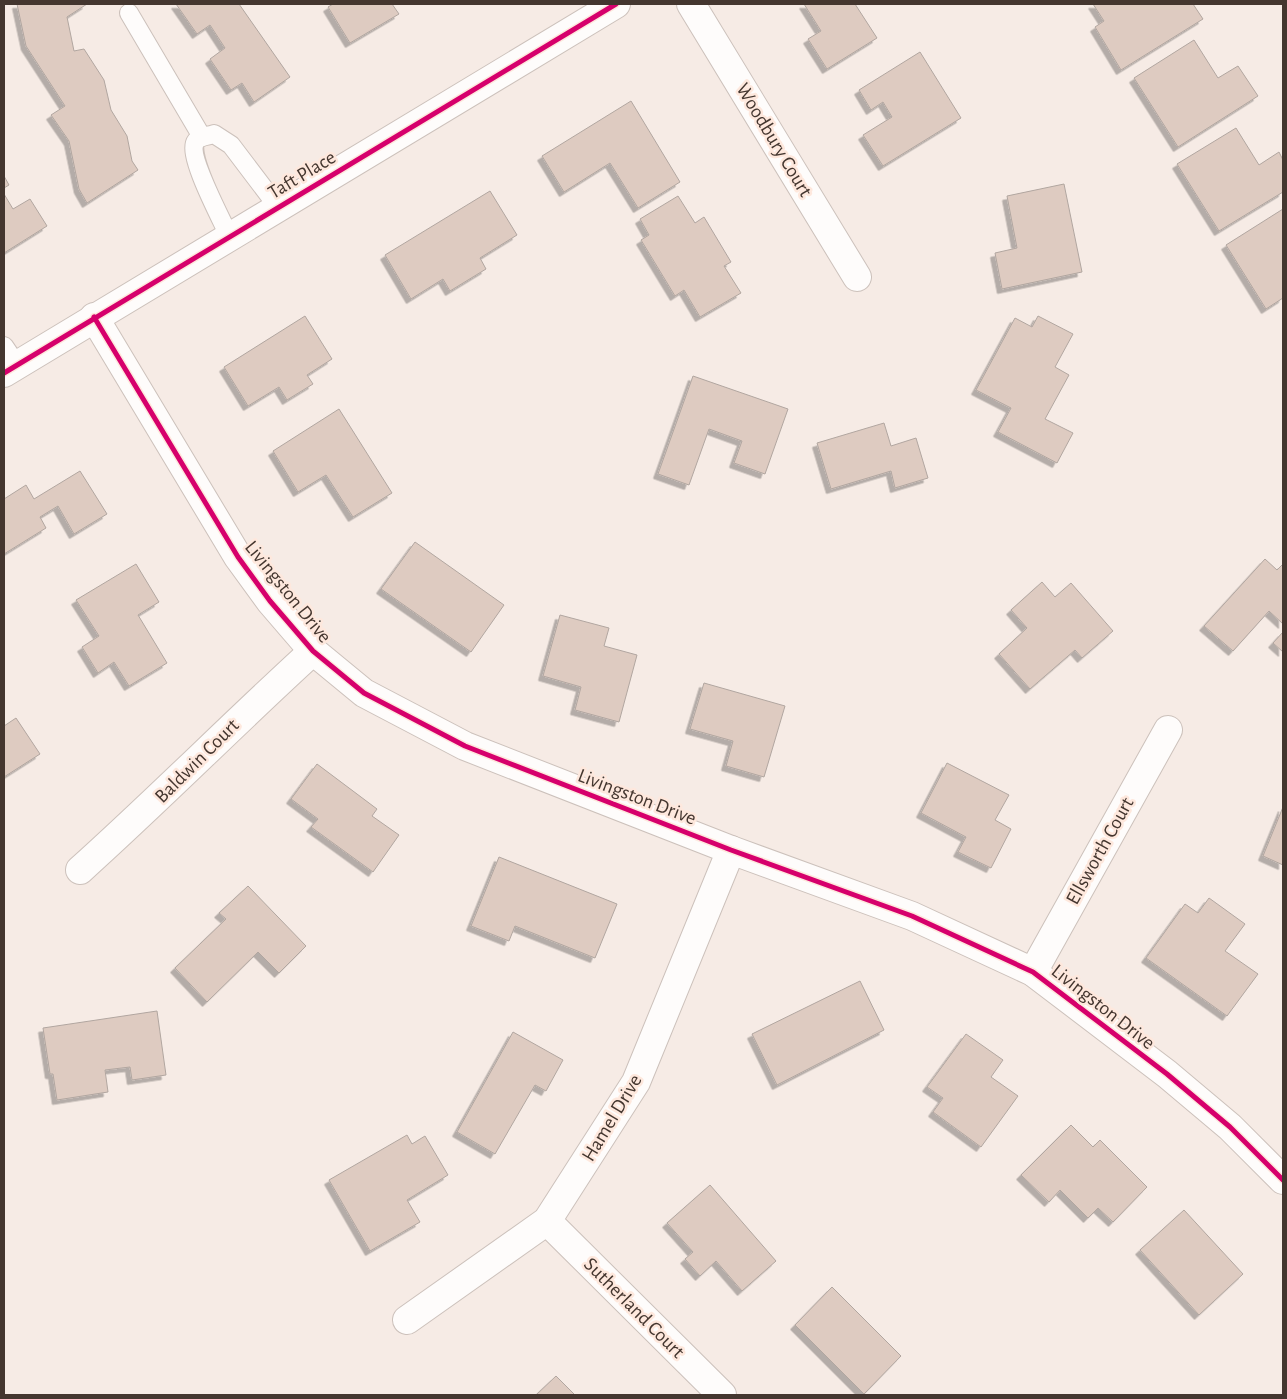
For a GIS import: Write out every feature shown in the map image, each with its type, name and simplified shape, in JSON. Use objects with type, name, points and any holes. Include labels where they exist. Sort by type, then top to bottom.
[{"type":"street","name":"Taft Place","points":[[8,361],[94,317],[616,4]]},
{"type":"street","name":"Woodbury Court","points":[[691,4],[858,277]]},
{"type":"street","name":"Livingston Drive","points":[[94,317],[238,557],[270,601],[313,651],[364,693],[411,720],[465,746],[731,850],[912,916],[1033,972],[1174,1080],[1230,1127],[1283,1180]]},
{"type":"street","name":"Baldwin Court","points":[[80,870],[154,804],[241,716],[313,651]]},
{"type":"street","name":"Ellsworth Court","points":[[1033,972],[1168,730]]},
{"type":"street","name":"Hamel Drive","points":[[407,1320],[547,1221],[636,1082],[731,850]]},
{"type":"street","name":"Sutherland Court","points":[[547,1221],[722,1395]]},
{"type":"lane","points":[[129,13],[202,137]]},
{"type":"lane","points":[[229,236],[199,170],[193,150],[196,141],[202,137],[214,134],[231,145],[278,207]]},
{"type":"building","points":[[17,4],[87,4],[67,17],[74,51],[84,49],[104,80],[111,110],[127,136],[132,161],[138,170],[87,203],[79,189],[69,141],[51,115],[65,106],[26,46]]},
{"type":"building","points":[[176,4],[239,4],[290,77],[254,102],[242,83],[231,90],[210,59],[225,48],[210,25],[197,34]]},
{"type":"building","points":[[333,4],[392,4],[399,14],[350,43],[328,7]]},
{"type":"building","points":[[804,4],[855,4],[877,38],[827,69],[808,39],[821,31]]},
{"type":"building","points":[[1093,4],[1193,4],[1203,19],[1121,70],[1095,27],[1104,21]]},
{"type":"building","points":[[1194,40],[1218,78],[1238,66],[1258,96],[1178,147],[1134,78]]},
{"type":"building","points":[[920,52],[961,118],[883,166],[863,135],[892,117],[883,102],[871,110],[859,90]]},
{"type":"building","points":[[631,101],[680,182],[638,208],[610,163],[564,192],[542,156]]},
{"type":"building","points":[[1236,128],[1259,165],[1279,152],[1283,160],[1283,192],[1219,231],[1177,164]]},
{"type":"building","points":[[4,176],[9,185],[4,188]]},
{"type":"building","points":[[1064,184],[1082,272],[1002,289],[995,253],[1017,248],[1007,196]]},
{"type":"building","points":[[490,191],[517,235],[480,258],[486,269],[450,291],[443,279],[411,299],[385,255]]},
{"type":"building","points":[[4,194],[13,209],[30,199],[47,226],[4,253]]},
{"type":"building","points":[[678,196],[695,223],[704,217],[731,262],[724,266],[741,293],[700,317],[684,290],[675,296],[641,240],[649,235],[640,219]]},
{"type":"building","points":[[1283,209],[1283,298],[1266,309],[1226,245]]},
{"type":"building","points":[[305,316],[332,359],[307,375],[313,384],[287,400],[279,387],[248,406],[224,367]]},
{"type":"building","points":[[1038,316],[1073,334],[1055,367],[1069,375],[1045,419],[1073,433],[1057,463],[998,432],[1011,408],[976,390],[1015,318],[1032,327]]},
{"type":"building","points":[[693,376],[788,409],[765,474],[734,463],[742,441],[709,429],[689,485],[658,474]]},
{"type":"building","points":[[339,409],[392,493],[353,517],[326,475],[298,492],[273,451]]},
{"type":"building","points":[[884,423],[891,446],[916,438],[928,478],[895,488],[891,471],[831,489],[817,443]]},
{"type":"building","points":[[80,471],[107,514],[74,534],[58,506],[40,517],[46,528],[4,554],[4,499],[26,485],[34,499]]},
{"type":"building","points":[[415,542],[504,605],[471,652],[381,589]]},
{"type":"building","points":[[1265,559],[1277,570],[1283,564],[1283,624],[1269,611],[1233,651],[1204,626]]},
{"type":"building","points":[[136,564],[159,602],[138,615],[167,663],[129,686],[114,662],[98,673],[82,647],[99,636],[76,600]]},
{"type":"building","points":[[1042,582],[1055,597],[1071,583],[1113,631],[1082,658],[1075,650],[1030,689],[999,654],[1027,628],[1011,610]]},
{"type":"building","points":[[560,615],[609,628],[604,646],[637,655],[619,722],[575,710],[581,687],[543,676]]},
{"type":"building","points":[[1283,632],[1283,652],[1273,643]]},
{"type":"building","points":[[704,683],[785,706],[764,777],[726,766],[733,741],[690,729]]},
{"type":"building","points":[[16,718],[40,754],[4,777],[4,726]]},
{"type":"building","points":[[947,763],[1009,795],[995,820],[1011,829],[991,868],[958,852],[966,837],[921,813]]},
{"type":"building","points":[[317,764],[377,809],[372,816],[399,835],[373,872],[311,827],[318,819],[291,799]]},
{"type":"building","points":[[1283,807],[1283,865],[1263,856]]},
{"type":"building","points":[[499,857],[617,904],[595,958],[515,926],[509,941],[471,926]]},
{"type":"building","points":[[248,886],[306,946],[279,973],[258,952],[207,1002],[175,968],[226,919],[219,913]]},
{"type":"building","points":[[1209,898],[1245,924],[1225,951],[1258,974],[1227,1016],[1146,958],[1185,904],[1198,913]]},
{"type":"building","points":[[860,981],[884,1030],[777,1085],[752,1034]]},
{"type":"building","points":[[157,1011],[166,1075],[132,1080],[130,1067],[105,1070],[108,1092],[57,1100],[53,1074],[50,1074],[43,1028]]},
{"type":"building","points":[[513,1032],[563,1060],[546,1091],[535,1085],[495,1154],[457,1132]]},
{"type":"building","points":[[966,1034],[1003,1060],[991,1077],[1018,1096],[981,1147],[933,1112],[943,1098],[927,1087]]},
{"type":"building","points":[[1071,1125],[1093,1147],[1100,1140],[1147,1187],[1113,1222],[1098,1208],[1088,1218],[1060,1190],[1049,1202],[1021,1175]]},
{"type":"building","points":[[407,1135],[412,1144],[425,1136],[448,1175],[407,1200],[420,1222],[370,1251],[329,1180]]},
{"type":"building","points":[[710,1185],[776,1261],[742,1291],[716,1261],[700,1276],[685,1259],[693,1252],[667,1223]]},
{"type":"building","points":[[1184,1210],[1243,1274],[1199,1315],[1140,1250]]},
{"type":"building","points":[[832,1287],[901,1356],[864,1394],[795,1325]]},
{"type":"building","points":[[556,1376],[575,1395],[536,1395]]},
{"type":"cycle path","points":[[4,373],[616,4]]},
{"type":"cycle path","points":[[94,317],[238,557],[270,601],[313,651],[364,693],[465,746],[731,850],[912,916],[1033,972],[1167,1074],[1230,1127],[1283,1180]]}]
